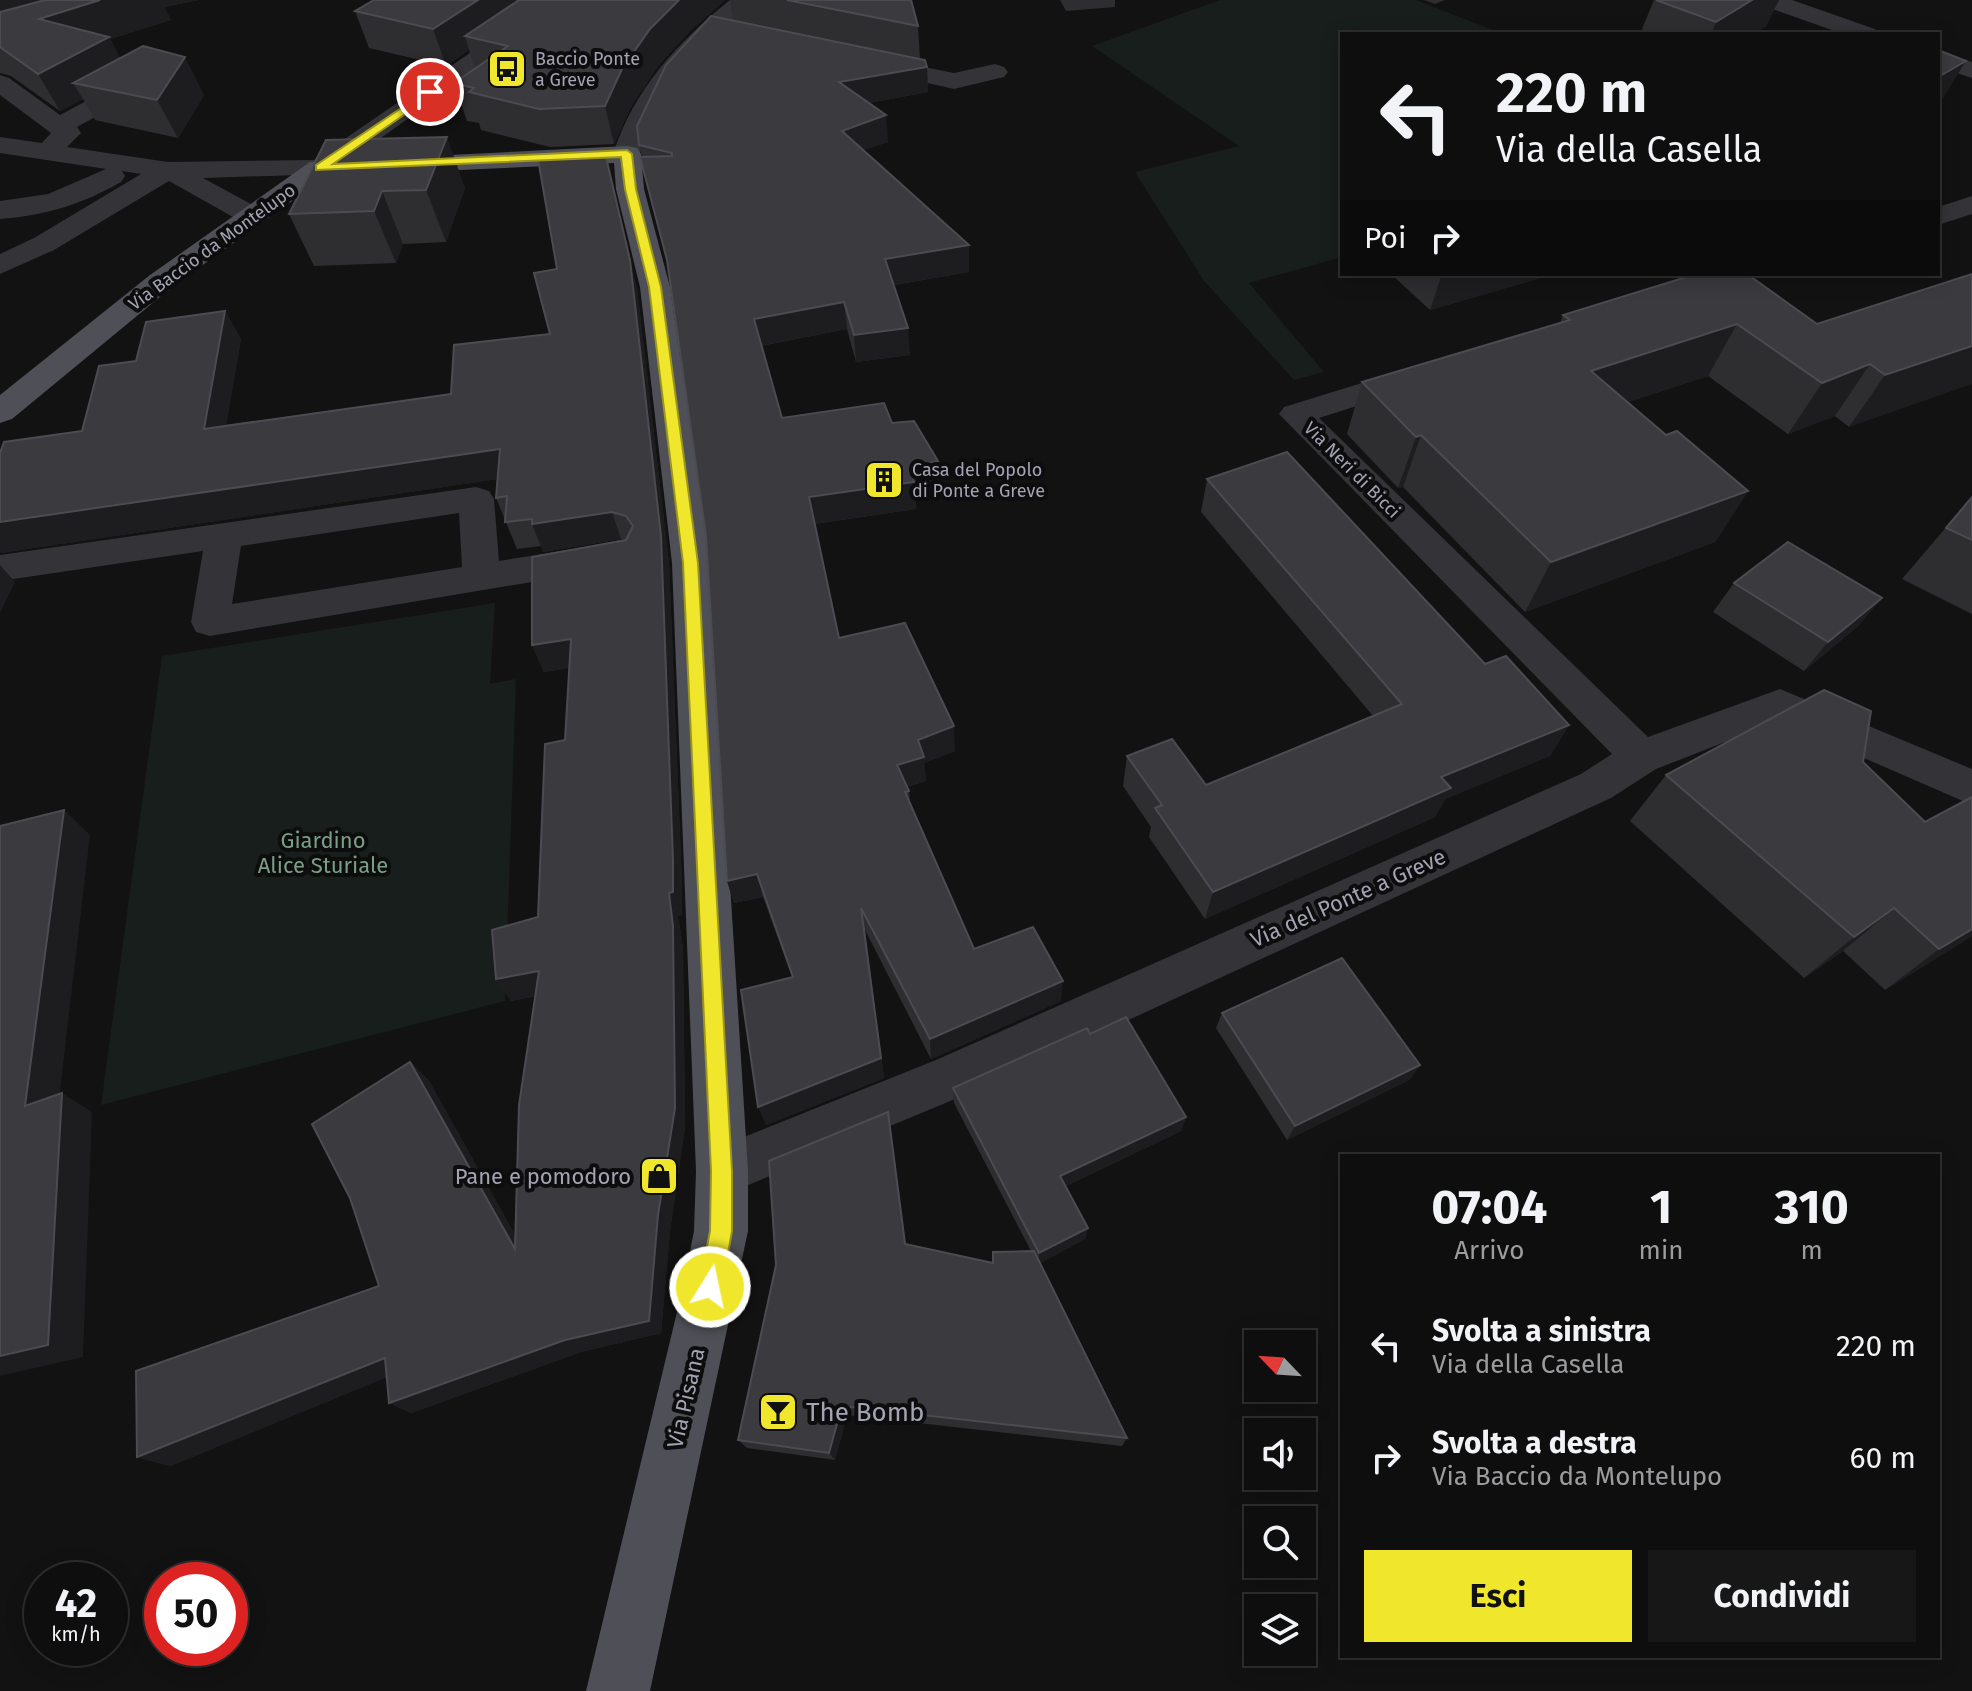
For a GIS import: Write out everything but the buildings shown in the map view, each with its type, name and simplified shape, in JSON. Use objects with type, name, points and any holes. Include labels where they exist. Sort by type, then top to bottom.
[{"type":"main road","points":[[320,168],[627,154]]},
{"type":"main road","name":"Via Pisana","points":[[618,1691],[710,1287],[721,1231],[722,1171],[691,563],[655,287],[630,189],[627,154]]},
{"type":"main road","name":"Via Baccio da Montelupo","points":[[0,412],[161,281],[320,168]]},
{"type":"main road","name":"Via Baccio da Montelupo","points":[[0,426],[62,363]]},
{"type":"street","name":"Via Baccio da Montelupo","points":[[320,168],[563,0]]},
{"type":"street","name":"Via Pisana","points":[[627,154],[633,130],[647,102],[679,58],[707,29],[744,0]]},
{"type":"street","points":[[1769,0],[1860,32]]},
{"type":"street","points":[[707,29],[740,36]]},
{"type":"street","points":[[847,58],[954,81],[995,72]]},
{"type":"street","points":[[1940,60],[1972,70]]},
{"type":"street","points":[[60,126],[163,69]]},
{"type":"street","points":[[0,83],[68,133],[44,153]]},
{"type":"street","points":[[0,145],[168,170],[320,168]]},
{"type":"street","points":[[0,210],[50,203],[73,196],[130,165]]},
{"type":"street","points":[[168,170],[252,216]]},
{"type":"street","points":[[0,265],[44,244],[168,170]]},
{"type":"street","points":[[1940,215],[1972,205]]},
{"type":"street","name":"Via Neri di Bicci","points":[[1442,368],[1296,414],[1641,757]]},
{"type":"street","points":[[0,568],[476,499],[481,576]]},
{"type":"street","points":[[224,536],[210,622],[621,555]]},
{"type":"street","name":"Via del Ponte a Greve","points":[[722,1171],[954,1076],[1596,786],[1641,757],[1780,704],[1972,788]]},
{"type":"green space","points":[[1220,0],[1416,0],[1498,32],[1340,32],[1340,258],[1249,283],[1324,372],[1294,380],[1204,281],[1135,172],[1239,146],[1092,46]]},
{"type":"green space","name":"Giardino Alice Sturiale","points":[[495,603],[490,684],[516,679],[505,1001],[101,1105],[162,656]]},
{"type":"place","name":"Baccio Ponte a Greve","points":[[507,69]]},
{"type":"place","name":"Casa del Popolo di Ponte a Greve","points":[[884,480]]},
{"type":"place","name":"Pane e pomodoro","points":[[659,1176]]},
{"type":"place","name":"The Bomb","points":[[778,1412]]},
{"type":"route","points":[[430,92],[320,168],[627,154],[630,189],[655,287],[691,563],[722,1171],[721,1231],[710,1287]]}]
